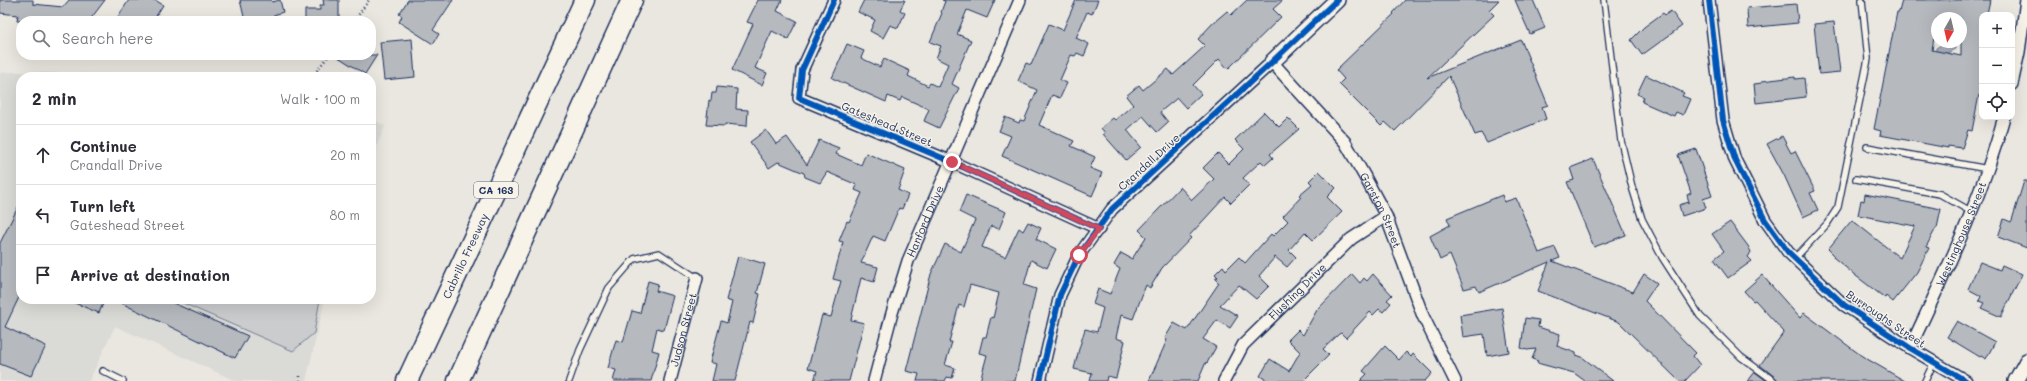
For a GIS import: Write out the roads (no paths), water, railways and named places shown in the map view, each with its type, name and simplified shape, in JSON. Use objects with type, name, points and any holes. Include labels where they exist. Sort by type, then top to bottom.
[{"type":"highway","name":"Cabrillo Freeway","points":[[407,381],[585,0]]},
{"type":"highway","points":[[458,381],[632,0]]},
{"type":"street","name":"Gateshead Street","points":[[834,0],[802,70],[799,98],[952,162],[1099,229]]},
{"type":"street","name":"Hanford Drive","points":[[874,381],[892,313],[908,261],[952,162],[1020,0]]},
{"type":"street","name":"Crandall Drive","points":[[1040,381],[1060,295],[1079,255],[1112,209],[1337,0]]},
{"type":"street","name":"Burroughs Street","points":[[1709,0],[1723,120],[1733,153],[1765,220],[1788,252],[1844,305],[1910,348],[1966,381]]},
{"type":"street","points":[[2015,72],[2020,52],[2026,0]]},
{"type":"street","name":"Garston Street","points":[[1272,62],[1345,142],[1386,216],[1423,316],[1455,381]]},
{"type":"street","name":"Westinghouse Street","points":[[1910,348],[1972,212],[1988,169],[2003,120]]},
{"type":"street","name":"Flushing Drive","points":[[1224,381],[1243,345],[1352,239],[1386,216]]},
{"type":"street","name":"Judson Street","points":[[670,381],[697,278]]},
{"type":"street","points":[[2016,381],[2027,361]]},
{"type":"lane","points":[[1604,0],[1621,141],[1632,187],[1642,219],[1662,257],[1700,316],[1741,357],[1774,381]]},
{"type":"lane","points":[[1795,258],[1827,224],[1838,207],[1868,59],[1862,0]]},
{"type":"lane","points":[[1867,147],[1988,169]]},
{"type":"lane","points":[[1856,179],[1940,194],[1972,212]]},
{"type":"lane","points":[[569,381],[580,350],[608,288],[634,259],[659,253],[697,278]]},
{"type":"lane","points":[[1925,381],[1934,362]]},
{"type":"lane","points":[[103,371],[123,381]]}]
